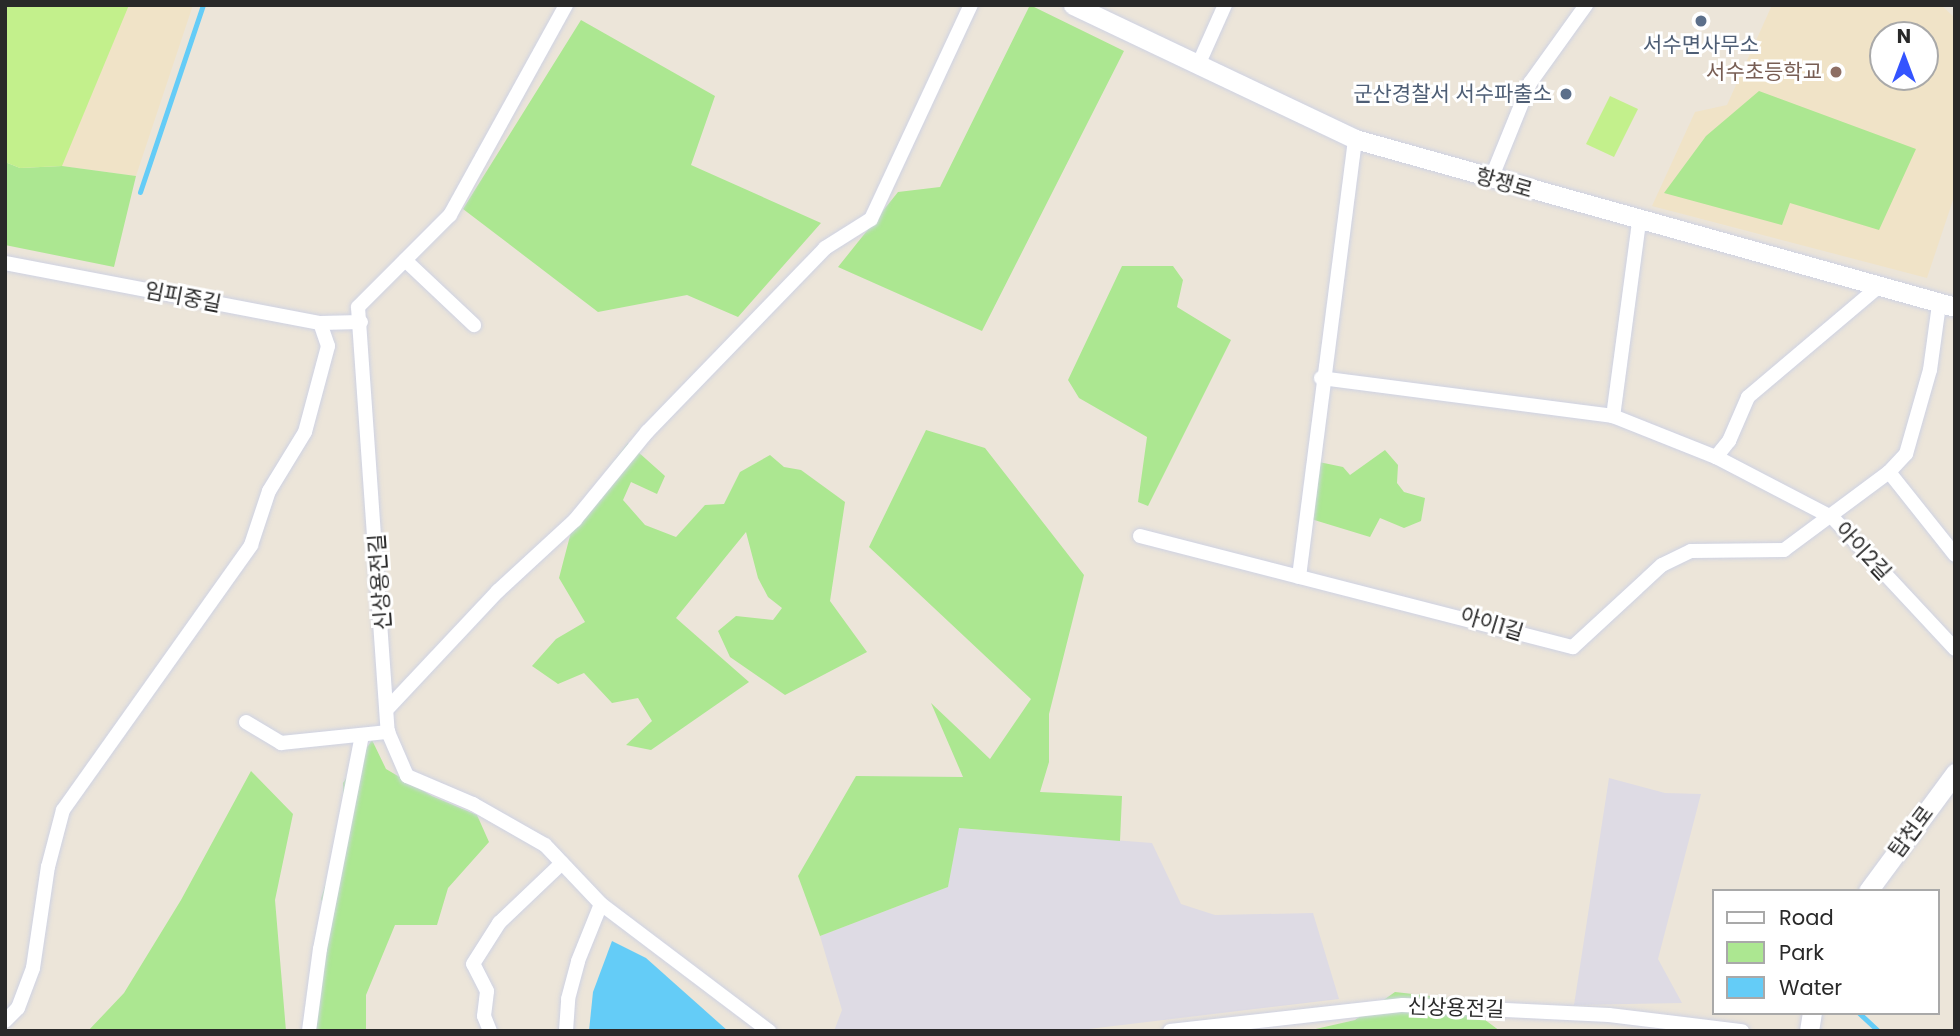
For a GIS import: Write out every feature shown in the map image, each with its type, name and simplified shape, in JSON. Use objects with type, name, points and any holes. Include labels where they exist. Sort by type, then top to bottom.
[{"type":"street","name":"신상용전길","points":[[566,5],[450,215],[358,307],[389,707],[388,732],[407,776],[473,804],[545,845],[601,904],[769,1031]]},
{"type":"street","points":[[389,707],[498,591],[575,520],[647,432],[825,248],[871,219],[971,5]]},
{"type":"street","name":"항쟁로","points":[[1073,5],[1355,139],[1639,222],[1947,305]]},
{"type":"street","points":[[1199,63],[1225,5]]},
{"type":"street","points":[[1491,179],[1530,83],[1586,5]]},
{"type":"street","points":[[1140,536],[1298,577],[1321,378],[1355,139]]},
{"type":"street","points":[[1613,416],[1639,222]]},
{"type":"street","points":[[405,260],[474,325]]},
{"type":"street","name":"임피중길","points":[[5,263],[320,323],[361,322]]},
{"type":"street","points":[[1716,457],[1729,441],[1748,397],[1877,288]]},
{"type":"street","name":"아이1길","points":[[1298,577],[1447,611],[1573,646],[1662,565],[1691,551],[1784,550],[1833,518],[1889,472],[1906,454],[1947,305]]},
{"type":"street","points":[[5,1021],[18,1008],[33,968],[48,867],[63,810],[251,545],[269,491],[305,432],[328,346],[320,323]]},
{"type":"street","name":"아이2길","points":[[1321,378],[1613,416],[1716,457],[1833,518],[1955,649]]},
{"type":"street","points":[[1889,472],[1955,555]]},
{"type":"street","points":[[246,722],[281,743],[388,732]]},
{"type":"street","points":[[309,1031],[320,949],[362,735]]},
{"type":"street","name":"탑천로","points":[[1869,889],[1955,773]]},
{"type":"street","points":[[490,1031],[484,1016],[487,991],[473,964],[499,923],[562,863]]},
{"type":"street","points":[[566,1031],[568,999],[578,961],[601,904]]},
{"type":"street","name":"신상용전길","points":[[1170,1031],[1403,1005],[1609,1015],[1742,1031]]},
{"type":"shaded area","points":[[5,5],[193,5],[136,176],[62,166],[20,168],[5,162]]},
{"type":"shaded area","points":[[1772,5],[1941,5],[1955,18],[1955,194],[1927,278],[1652,206],[1695,112],[1727,105]]},
{"type":"shaded area","points":[[1609,778],[1665,793],[1701,794],[1658,959],[1682,1003],[1574,1005]]},
{"type":"shaded area","points":[[958,828],[1152,843],[1181,904],[1215,915],[1313,913],[1339,999],[1072,1031],[834,1031],[842,1010],[820,936],[948,887]]},
{"type":"green space","points":[[5,5],[129,5],[62,166],[20,168],[5,162]]},
{"type":"green space","points":[[1030,5],[1124,51],[982,331],[838,267],[898,192],[940,187]]},
{"type":"green space","points":[[581,20],[715,96],[691,165],[821,223],[738,317],[687,295],[598,312],[463,209]]},
{"type":"green space","points":[[1759,91],[1916,149],[1879,230],[1790,203],[1782,225],[1664,193],[1706,136]]},
{"type":"green space","points":[[1610,96],[1638,109],[1614,157],[1586,144]]},
{"type":"green space","points":[[5,162],[20,168],[62,166],[136,176],[114,267],[5,245]]},
{"type":"green space","points":[[1122,266],[1173,266],[1183,280],[1177,307],[1231,340],[1148,506],[1138,502],[1147,437],[1079,398],[1068,380]]},
{"type":"green space","points":[[926,430],[985,448],[1084,575],[1049,714],[1049,762],[1040,792],[1122,796],[1120,841],[959,828],[948,887],[820,936],[798,876],[856,776],[963,777],[931,703],[990,759],[1031,699],[869,547]]},
{"type":"green space","points":[[628,443],[665,476],[657,494],[631,482],[623,500],[645,525],[676,537],[705,505],[724,504],[740,472],[770,455],[784,467],[801,470],[845,502],[830,601],[867,652],[785,695],[730,657],[718,631],[736,616],[773,620],[782,608],[768,597],[758,578],[746,532],[676,618],[749,682],[651,750],[626,745],[652,721],[638,698],[612,703],[584,673],[558,684],[532,666],[556,639],[585,622],[559,578],[577,509]]},
{"type":"green space","points":[[1385,450],[1398,465],[1397,483],[1404,492],[1425,498],[1421,521],[1404,528],[1380,518],[1370,537],[1311,519],[1319,462],[1343,467],[1350,475]]},
{"type":"green space","points":[[372,740],[386,769],[432,796],[477,815],[489,842],[448,888],[437,925],[395,925],[366,995],[366,1031],[307,1031],[305,1006],[332,925],[321,899],[344,823],[343,783]]},
{"type":"green space","points":[[251,771],[293,814],[275,900],[286,1031],[88,1031],[124,993],[181,900]]},
{"type":"green space","points":[[1395,992],[1457,999],[1500,1031],[1307,1031],[1355,1020]]},
{"type":"water","points":[[612,941],[646,958],[728,1031],[589,1031],[593,992]]},
{"type":"waterway","points":[[140,192],[203,5]]},
{"type":"waterway","points":[[1861,1015],[1878,1031]]},
{"type":"place","name":"서수면사무소","points":[[1701,21]]},
{"type":"place","name":"서수초등학교","points":[[1836,72]]},
{"type":"place","name":"군산경찰서 서수파출소","points":[[1566,94]]}]
